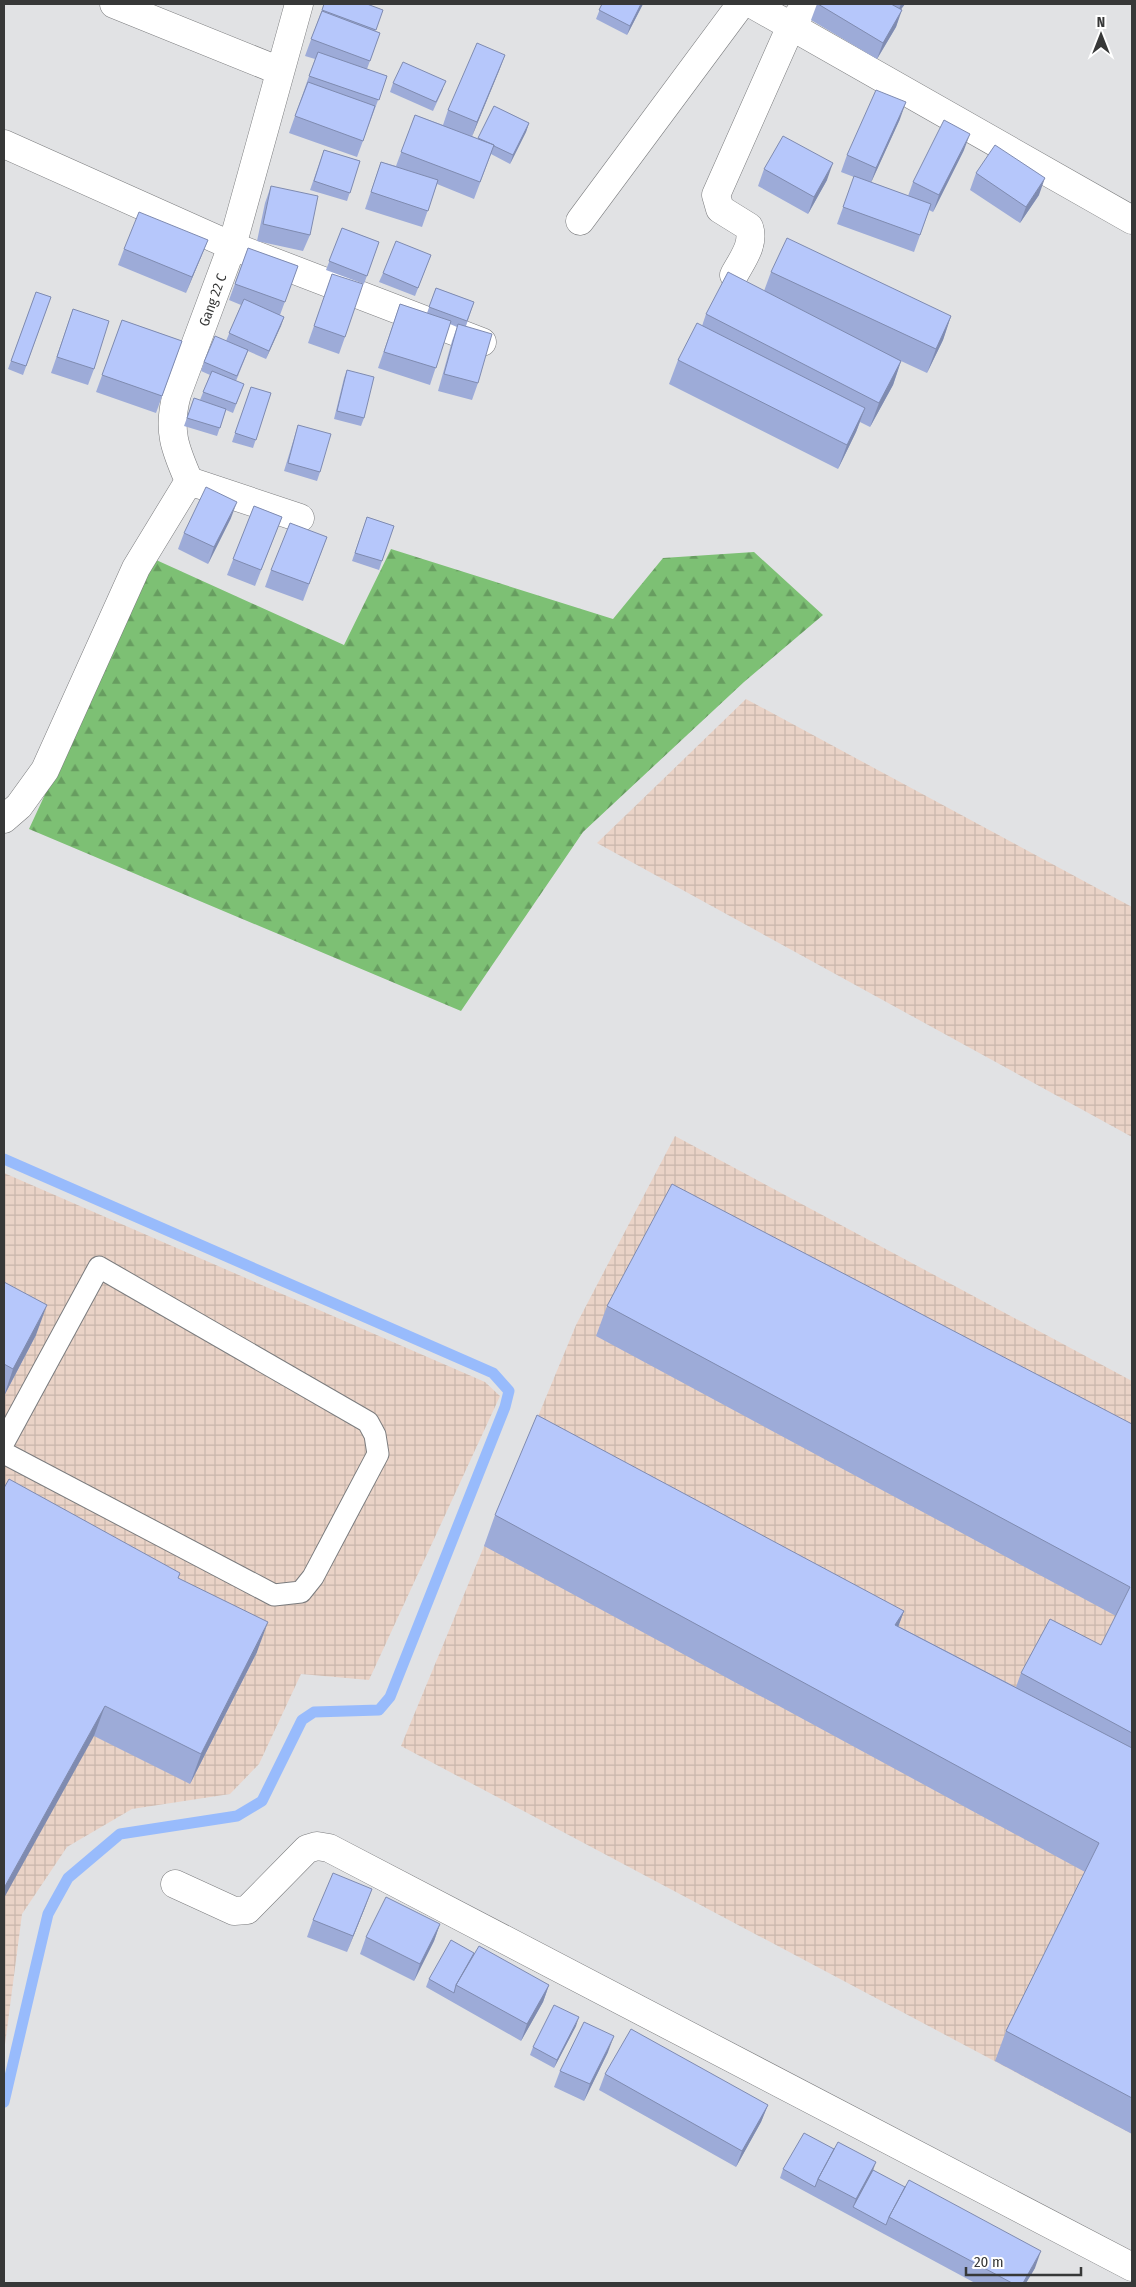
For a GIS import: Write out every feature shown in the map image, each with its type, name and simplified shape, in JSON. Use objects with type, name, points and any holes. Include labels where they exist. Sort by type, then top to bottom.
[{"type":"street","points":[[114,4],[280,71]]},
{"type":"street","name":"Gang 22 C","points":[[189,481],[177,453],[172,431],[172,414],[232,246],[299,4]]},
{"type":"street","points":[[580,221],[741,4]]},
{"type":"street","points":[[752,4],[798,15],[1132,220]]},
{"type":"street","points":[[734,275],[751,242],[752,234],[750,226],[720,209],[716,195],[798,15]]},
{"type":"street","points":[[4,144],[232,246],[482,342]]},
{"type":"street","points":[[4,819],[19,806],[45,770],[136,568],[189,481],[300,518]]},
{"type":"street","points":[[175,1884],[234,1911],[247,1910],[307,1850],[317,1846],[329,1848],[1132,2267]]},
{"type":"lane","points":[[4,1442],[99,1267],[368,1422],[375,1435],[378,1454],[313,1577],[301,1592],[274,1595],[4,1453]]},
{"type":"shaded area","points":[[746,699],[1132,907],[1132,1137],[597,843]]},
{"type":"shaded area","points":[[675,1136],[1132,1381],[1132,2134],[401,1746],[576,1325]]},
{"type":"shaded area","points":[[4,1173],[485,1382],[500,1396],[369,1680],[301,1674],[259,1764],[230,1794],[132,1809],[67,1847],[22,1914],[4,2052]]},
{"type":"green space","points":[[391,549],[613,619],[663,558],[754,552],[823,615],[744,682],[583,832],[461,1011],[29,829],[154,559],[344,645]]},
{"type":"building","points":[[324,4],[367,4],[383,10],[376,30],[322,10]]},
{"type":"building","points":[[602,4],[641,4],[630,26],[599,10]]},
{"type":"building","points":[[818,4],[891,4],[902,10],[883,43]]},
{"type":"building","points":[[322,11],[380,33],[370,61],[311,39]]},
{"type":"building","points":[[477,43],[505,55],[477,122],[448,110]]},
{"type":"building","points":[[318,52],[387,76],[379,100],[309,76]]},
{"type":"building","points":[[403,62],[446,81],[436,102],[393,83]]},
{"type":"building","points":[[308,82],[375,106],[363,141],[295,116]]},
{"type":"building","points":[[876,90],[906,102],[876,168],[847,155]]},
{"type":"building","points":[[494,106],[529,123],[513,155],[478,138]]},
{"type":"building","points":[[415,115],[494,145],[480,182],[401,152]]},
{"type":"building","points":[[944,120],[970,134],[939,195],[913,182]]},
{"type":"building","points":[[783,136],[833,163],[814,197],[764,169]]},
{"type":"building","points":[[995,145],[1045,178],[1026,207],[976,173]]},
{"type":"building","points":[[324,150],[360,161],[350,193],[314,181]]},
{"type":"building","points":[[381,162],[438,180],[428,211],[371,192]]},
{"type":"building","points":[[854,176],[931,204],[920,235],[843,207]]},
{"type":"building","points":[[271,186],[318,196],[310,235],[263,224]]},
{"type":"building","points":[[139,212],[208,240],[192,277],[124,249]]},
{"type":"building","points":[[342,228],[379,242],[367,276],[329,261]]},
{"type":"building","points":[[787,238],[951,316],[936,349],[771,272]]},
{"type":"building","points":[[396,241],[431,255],[418,288],[383,273]]},
{"type":"building","points":[[248,248],[298,266],[285,302],[235,284]]},
{"type":"building","points":[[728,272],[901,361],[879,403],[706,314]]},
{"type":"building","points":[[332,274],[363,284],[345,337],[314,326]]},
{"type":"building","points":[[436,288],[474,302],[467,321],[429,307]]},
{"type":"building","points":[[36,292],[51,297],[26,366],[11,361]]},
{"type":"building","points":[[244,299],[284,317],[269,351],[229,333]]},
{"type":"building","points":[[400,304],[451,321],[436,368],[384,352]]},
{"type":"building","points":[[73,309],[109,321],[94,369],[57,357]]},
{"type":"building","points":[[122,320],[182,341],[162,396],[102,375]]},
{"type":"building","points":[[697,323],[865,408],[847,445],[678,360]]},
{"type":"building","points":[[458,324],[492,334],[478,383],[444,374]]},
{"type":"building","points":[[215,336],[248,350],[237,376],[204,362]]},
{"type":"building","points":[[347,370],[374,377],[364,418],[337,411]]},
{"type":"building","points":[[212,371],[244,384],[236,404],[203,392]]},
{"type":"building","points":[[251,387],[271,393],[256,440],[235,433]]},
{"type":"building","points":[[194,398],[226,409],[220,428],[187,418]]},
{"type":"building","points":[[298,425],[331,434],[320,472],[288,463]]},
{"type":"building","points":[[206,487],[237,502],[214,547],[184,533]]},
{"type":"building","points":[[254,506],[282,517],[261,570],[233,559]]},
{"type":"building","points":[[367,517],[394,526],[382,561],[355,553]]},
{"type":"building","points":[[290,523],[327,537],[309,584],[271,570]]},
{"type":"building","points":[[672,1184],[1132,1424],[1132,1733],[1021,1673],[1050,1619],[1101,1645],[1130,1587],[607,1306]]},
{"type":"building","points":[[4,1282],[47,1305],[13,1369],[4,1364]]},
{"type":"building","points":[[537,1415],[904,1611],[895,1625],[1132,1748],[1132,2098],[1006,2031],[1099,1843],[495,1515]]},
{"type":"building","points":[[9,1479],[180,1573],[178,1578],[268,1622],[201,1754],[105,1706],[4,1888],[4,1488]]},
{"type":"building","points":[[333,1873],[372,1889],[353,1936],[313,1920]]},
{"type":"building","points":[[386,1897],[440,1924],[420,1964],[366,1937]]},
{"type":"building","points":[[451,1940],[474,1953],[456,1985],[454,1993],[429,1979]]},
{"type":"building","points":[[479,1946],[549,1985],[527,2024],[456,1985]]},
{"type":"building","points":[[554,2005],[579,2017],[557,2060],[533,2047]]},
{"type":"building","points":[[584,2022],[614,2036],[590,2084],[560,2071]]},
{"type":"building","points":[[631,2029],[768,2105],[742,2151],[605,2074]]},
{"type":"building","points":[[804,2133],[834,2149],[815,2187],[783,2169]]},
{"type":"building","points":[[838,2142],[876,2162],[856,2199],[818,2179]]},
{"type":"building","points":[[873,2170],[905,2187],[886,2225],[853,2207]]},
{"type":"building","points":[[909,2180],[1041,2251],[1023,2283],[1012,2283],[889,2217]]},
{"type":"waterway","points":[[4,1159],[493,1373],[509,1391],[505,1407],[390,1697],[379,1710],[314,1712],[302,1720],[262,1801],[237,1816],[120,1834],[68,1878],[48,1914],[4,2102]]}]
